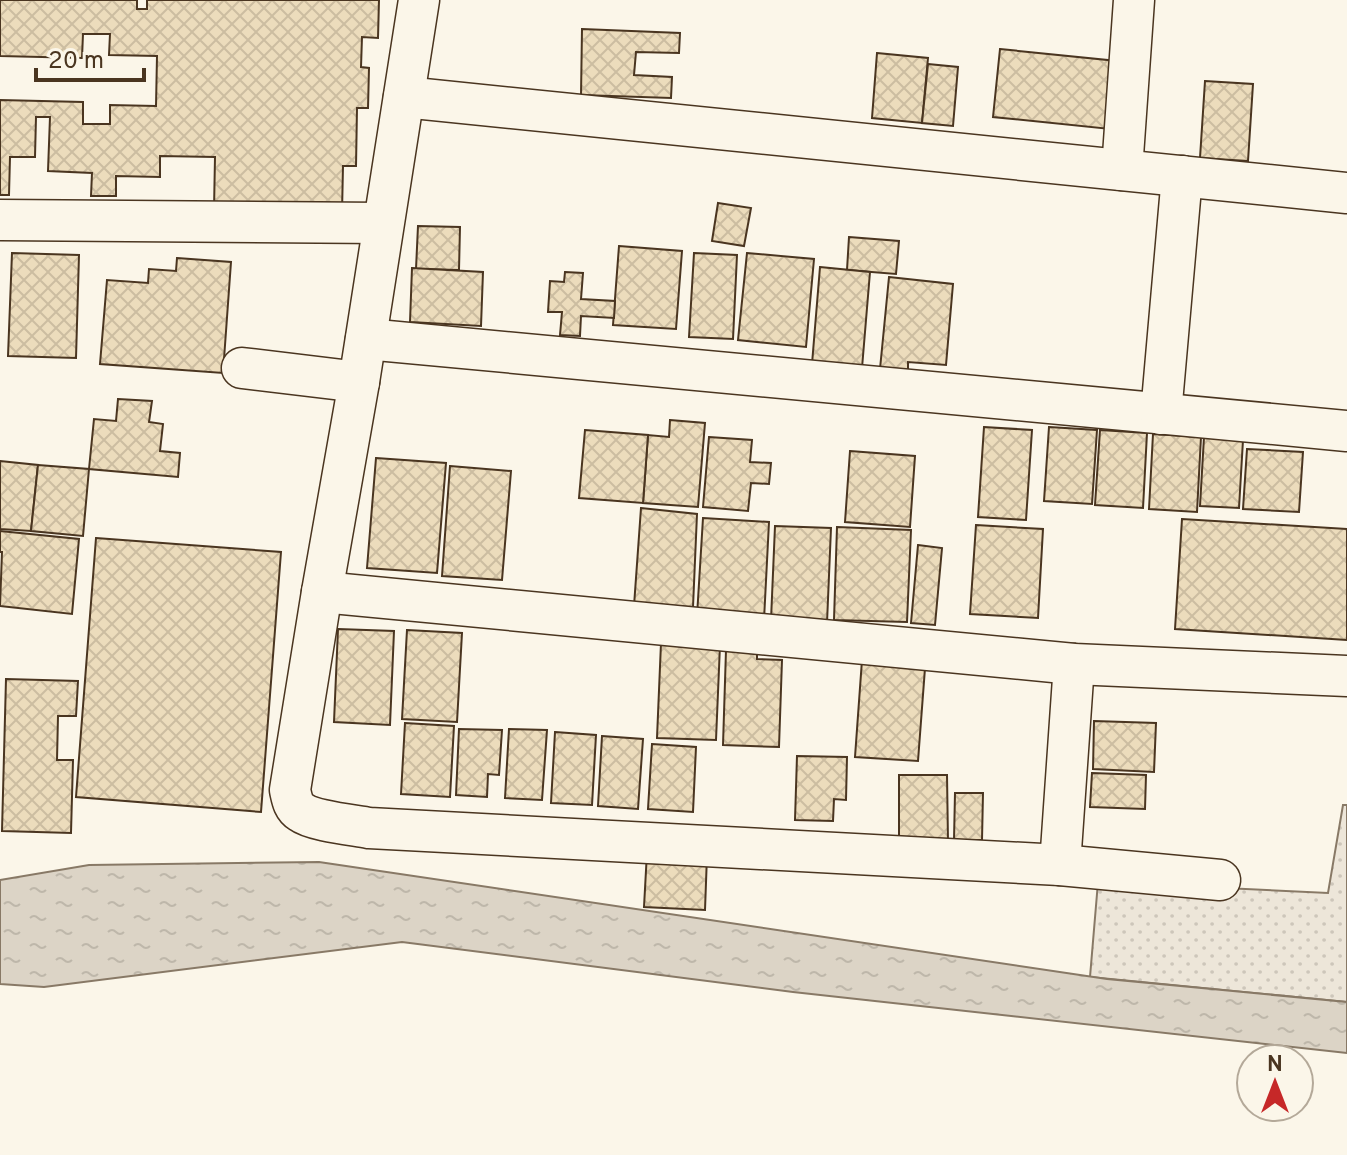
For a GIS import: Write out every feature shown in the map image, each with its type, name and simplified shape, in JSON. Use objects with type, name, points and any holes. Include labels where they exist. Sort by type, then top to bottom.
[{"type":"street","points":[[419,0],[290,790],[299,812],[369,828],[1060,865],[1220,880]]},
{"type":"street","points":[[1122,170],[1134,0]]},
{"type":"street","points":[[404,97],[1182,176],[1347,189]]},
{"type":"street","points":[[1161,414],[1182,176]]},
{"type":"street","points":[[0,220],[383,223]]},
{"type":"street","points":[[366,339],[1347,431]]},
{"type":"street","points":[[242,368],[359,382]]},
{"type":"street","points":[[322,592],[1074,664],[1347,676]]},
{"type":"street","points":[[1060,865],[1074,664]]},
{"type":"shaded area","points":[[1343,805],[1347,805],[1347,1002],[1090,977],[1098,882],[1328,893]]},
{"type":"water","points":[[319,862],[1107,979],[1347,1002],[1347,1053],[1315,1049],[1315,1043],[1256,1043],[793,992],[402,942],[44,987],[0,984],[0,880],[89,865]]},
{"type":"building","points":[[0,0],[137,0],[137,9],[147,9],[147,0],[379,0],[378,38],[362,37],[361,67],[369,68],[368,108],[357,108],[356,166],[343,166],[342,213],[214,210],[215,157],[160,156],[160,177],[116,176],[116,196],[91,196],[92,173],[48,171],[50,117],[36,117],[35,157],[10,157],[9,195],[0,195],[0,100],[83,102],[83,124],[110,124],[110,105],[156,106],[157,56],[109,55],[110,34],[83,34],[82,58],[0,56]]},
{"type":"building","points":[[582,29],[680,33],[679,53],[636,52],[634,75],[672,77],[671,98],[581,95]]},
{"type":"building","points":[[1000,49],[1117,61],[1110,129],[993,117]]},
{"type":"building","points":[[877,53],[928,58],[922,123],[872,118]]},
{"type":"building","points":[[928,64],[958,67],[953,126],[922,123]]},
{"type":"building","points":[[1205,81],[1253,84],[1248,161],[1200,158]]},
{"type":"building","points":[[718,203],[751,208],[744,246],[712,241]]},
{"type":"building","points":[[418,226],[460,227],[459,270],[416,269]]},
{"type":"building","points":[[849,237],[899,241],[896,274],[847,270]]},
{"type":"building","points":[[619,246],[682,251],[676,329],[613,325]]},
{"type":"building","points":[[12,253],[79,255],[76,358],[8,356]]},
{"type":"building","points":[[694,253],[737,255],[733,339],[689,337]]},
{"type":"building","points":[[747,253],[814,259],[806,347],[738,340]]},
{"type":"building","points":[[177,258],[231,262],[223,373],[100,364],[107,280],[148,283],[149,269],[176,271]]},
{"type":"building","points":[[820,267],[870,272],[862,368],[812,364]]},
{"type":"building","points":[[412,268],[483,272],[481,326],[410,322]]},
{"type":"building","points":[[565,272],[583,273],[581,299],[615,301],[614,318],[581,316],[580,336],[560,335],[562,312],[548,312],[550,281],[564,282]]},
{"type":"building","points":[[889,277],[953,284],[946,365],[908,362],[908,372],[880,369]]},
{"type":"building","points":[[118,399],[152,401],[149,422],[163,424],[160,451],[180,453],[178,477],[89,469],[94,419],[116,421]]},
{"type":"building","points":[[670,420],[705,423],[698,507],[643,503],[648,435],[669,437]]},
{"type":"building","points":[[984,427],[1032,430],[1026,520],[978,517]]},
{"type":"building","points":[[1049,427],[1097,430],[1092,504],[1044,501]]},
{"type":"building","points":[[585,430],[648,435],[643,503],[579,498]]},
{"type":"building","points":[[1100,430],[1147,433],[1143,508],[1095,505]]},
{"type":"building","points":[[1153,434],[1201,437],[1197,512],[1149,509]]},
{"type":"building","points":[[709,437],[752,440],[750,462],[771,463],[769,484],[751,483],[748,511],[703,507]]},
{"type":"building","points":[[1204,437],[1243,440],[1239,508],[1200,506]]},
{"type":"building","points":[[1247,449],[1303,452],[1299,512],[1243,509]]},
{"type":"building","points":[[850,451],[915,456],[910,527],[845,522]]},
{"type":"building","points":[[376,458],[446,463],[437,573],[367,568]]},
{"type":"building","points":[[0,461],[38,465],[31,531],[0,529]]},
{"type":"building","points":[[38,465],[89,469],[83,536],[31,531]]},
{"type":"building","points":[[450,466],[511,471],[502,580],[442,576]]},
{"type":"building","points":[[641,508],[697,514],[693,607],[634,606]]},
{"type":"building","points":[[703,518],[769,522],[764,620],[697,616]]},
{"type":"building","points":[[1182,519],[1347,529],[1347,640],[1175,629]]},
{"type":"building","points":[[976,525],[1043,529],[1038,618],[970,614]]},
{"type":"building","points":[[775,526],[831,528],[827,623],[771,620]]},
{"type":"building","points":[[837,527],[911,530],[907,622],[834,620]]},
{"type":"building","points":[[0,531],[79,539],[72,614],[0,606]]},
{"type":"building","points":[[96,538],[281,552],[261,812],[76,797]]},
{"type":"building","points":[[918,545],[942,548],[935,625],[911,623]]},
{"type":"building","points":[[338,629],[394,631],[390,725],[334,722]]},
{"type":"building","points":[[407,630],[462,633],[457,722],[402,719]]},
{"type":"building","points":[[661,643],[720,645],[716,740],[657,738]]},
{"type":"building","points":[[726,650],[757,651],[757,659],[782,660],[779,747],[723,745]]},
{"type":"building","points":[[862,660],[925,668],[918,761],[855,757]]},
{"type":"building","points":[[6,679],[78,681],[76,716],[58,716],[57,760],[73,760],[71,833],[2,831]]},
{"type":"building","points":[[1094,721],[1156,723],[1154,772],[1093,769]]},
{"type":"building","points":[[405,723],[454,726],[450,797],[401,794]]},
{"type":"building","points":[[459,729],[502,730],[499,775],[488,774],[487,797],[456,795]]},
{"type":"building","points":[[509,729],[547,730],[542,800],[505,798]]},
{"type":"building","points":[[555,732],[596,735],[592,805],[551,803]]},
{"type":"building","points":[[602,736],[643,739],[638,809],[598,806]]},
{"type":"building","points":[[652,744],[696,747],[693,812],[648,809]]},
{"type":"building","points":[[797,756],[847,757],[846,800],[834,799],[833,821],[795,820]]},
{"type":"building","points":[[1092,773],[1146,775],[1145,809],[1090,807]]},
{"type":"building","points":[[899,775],[947,775],[948,841],[899,841]]},
{"type":"building","points":[[955,793],[983,793],[982,840],[954,840]]},
{"type":"building","points":[[647,852],[707,855],[705,910],[644,907]]}]
